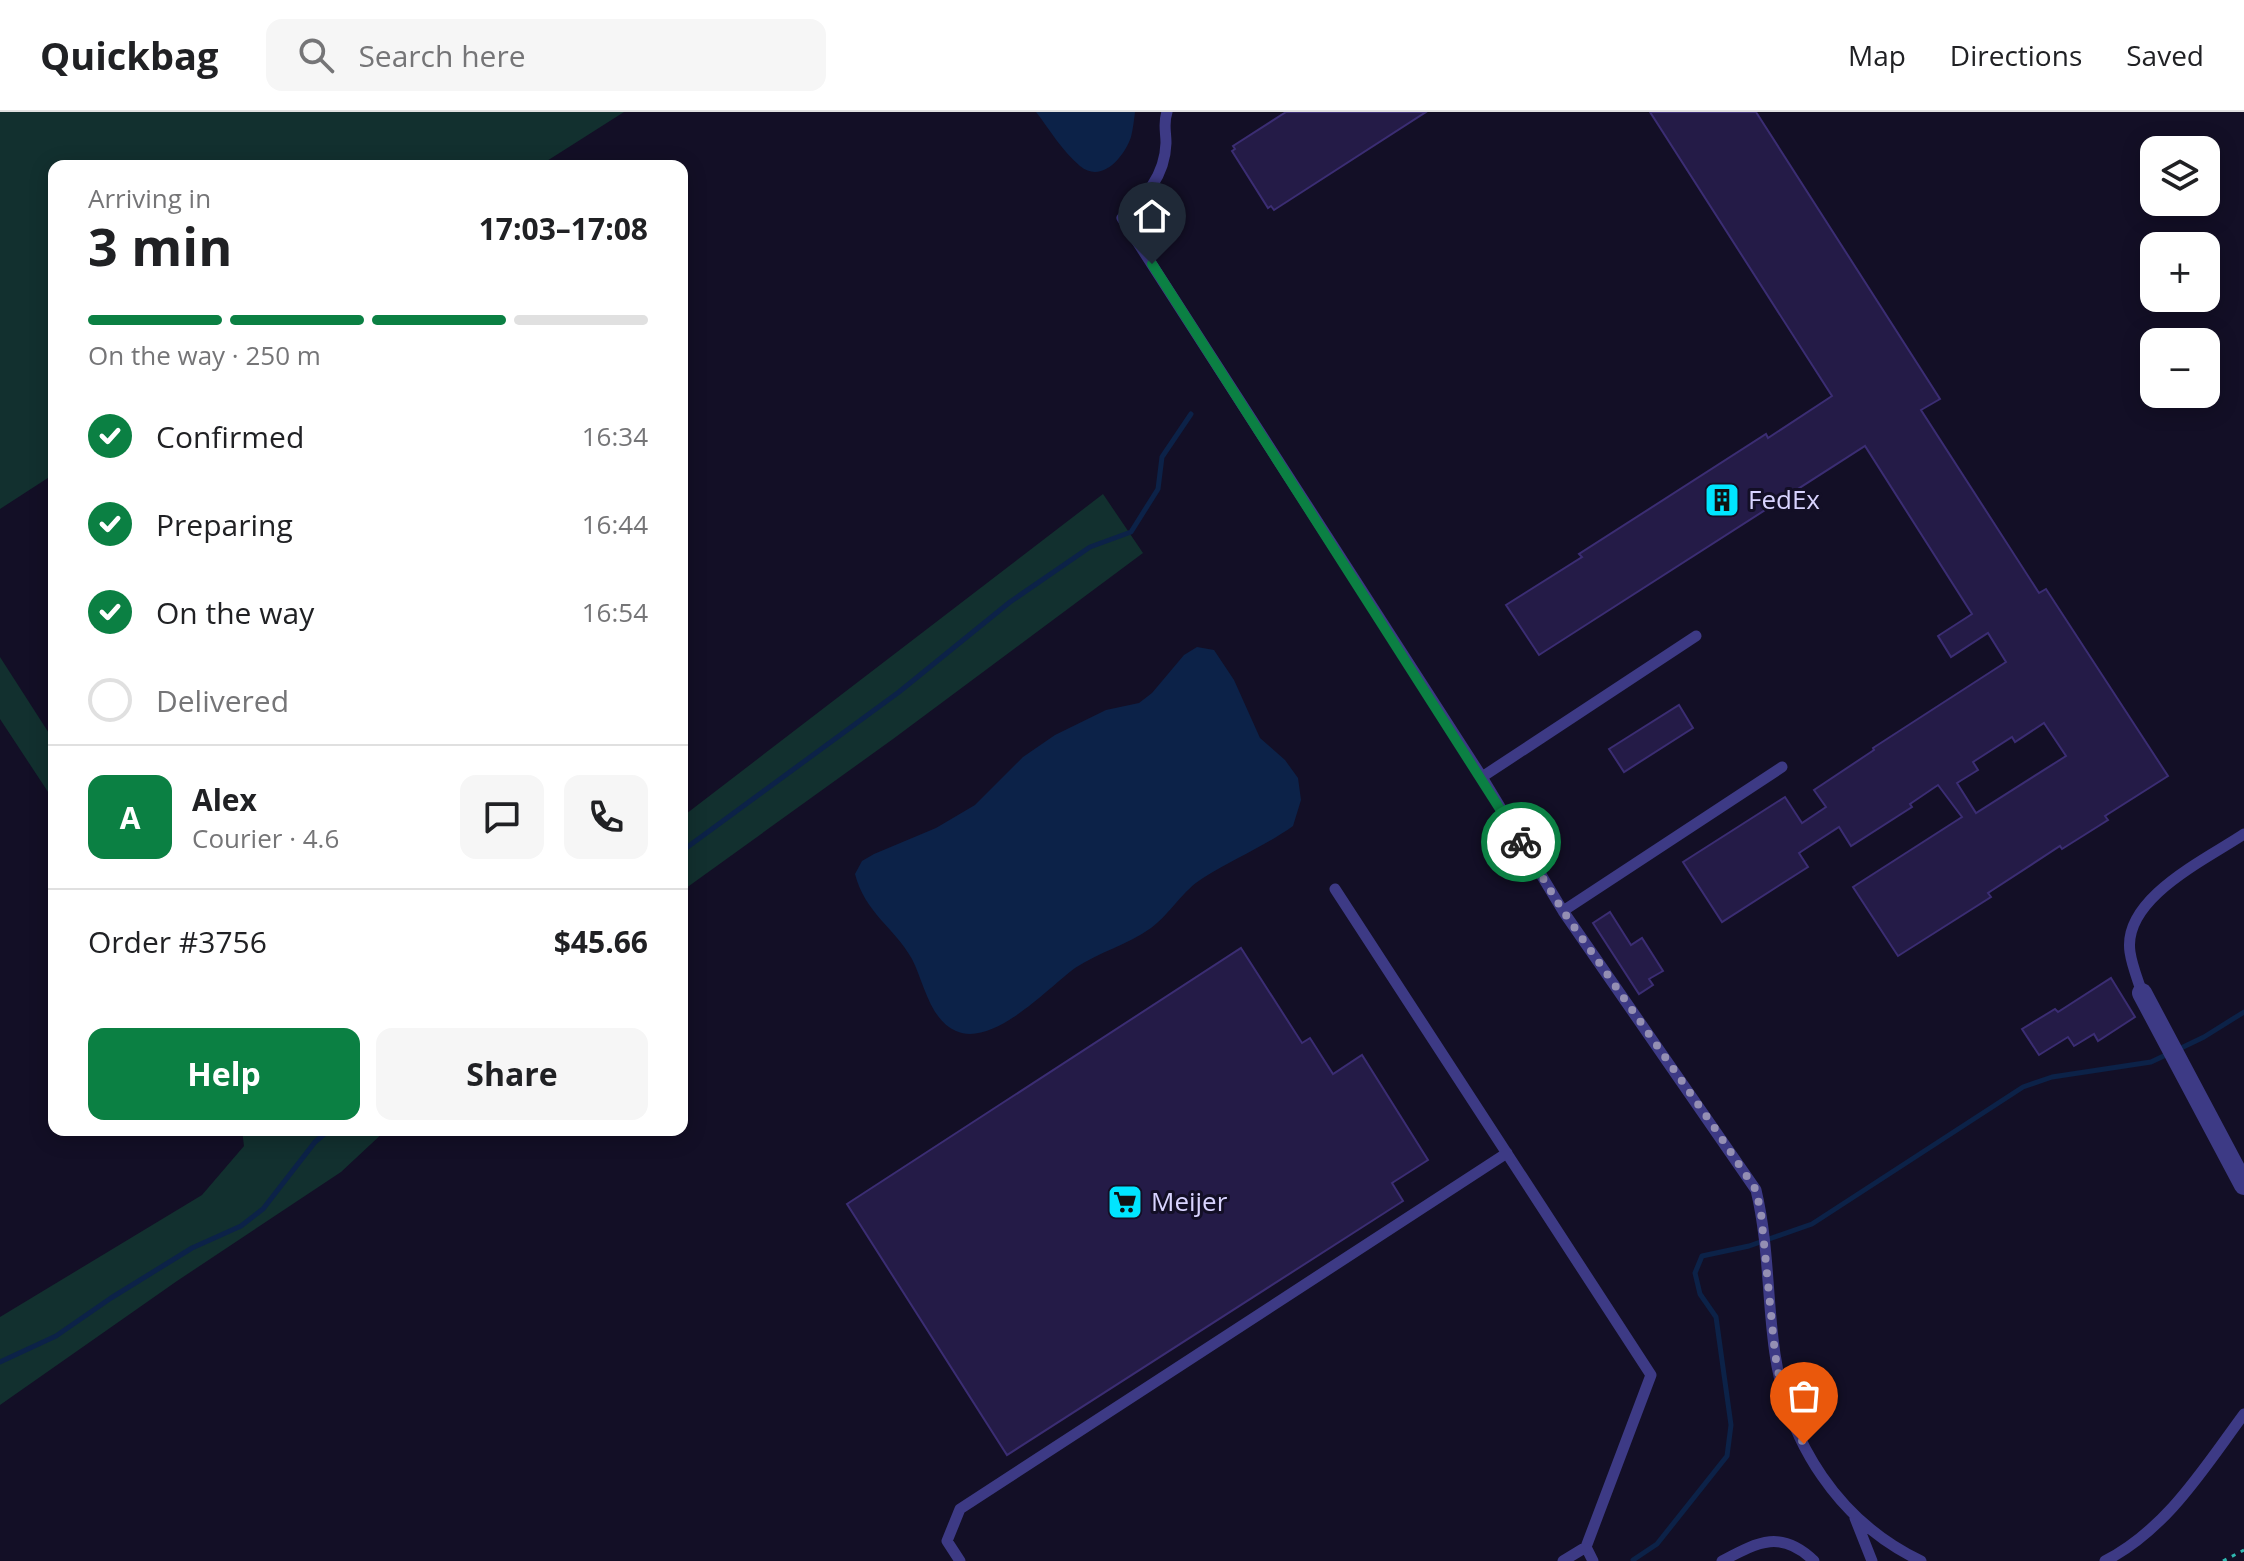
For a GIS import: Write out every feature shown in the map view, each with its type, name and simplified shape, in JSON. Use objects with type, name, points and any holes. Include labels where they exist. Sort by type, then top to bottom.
[{"type":"street","points":[[2142,993],[2244,1185]]},
{"type":"lane","points":[[1167,112],[1164,121],[1166,145],[1159,177],[1141,201],[1122,218],[1482,777],[1563,911],[1756,1190],[1781,1387],[1794,1427],[1822,1475],[1854,1517],[1872,1561]]},
{"type":"lane","points":[[1482,777],[1696,636]]},
{"type":"lane","points":[[1563,911],[1782,767]]},
{"type":"lane","points":[[2142,993],[2129,950],[2133,922],[2156,892],[2244,834]]},
{"type":"lane","points":[[1335,889],[1651,1375],[1586,1547],[1563,1561]]},
{"type":"lane","points":[[960,1561],[947,1541],[960,1509],[1507,1153]]},
{"type":"lane","points":[[2105,1561],[2127,1550],[2183,1497],[2244,1414]]},
{"type":"lane","points":[[1854,1517],[1921,1561]]},
{"type":"lane","points":[[1722,1561],[1756,1544],[1781,1540],[1800,1548],[1814,1561]]},
{"type":"lane","points":[[1586,1547],[1593,1561]]},
{"type":"path","points":[[2223,1561],[2244,1550]]},
{"type":"green space","points":[[0,112],[624,112],[548,160],[48,160],[48,478],[0,509]]},
{"type":"green space","points":[[1103,494],[1143,553],[688,887],[688,812]]},
{"type":"green space","points":[[0,657],[48,732],[48,792],[0,719]]},
{"type":"green space","points":[[243,1136],[380,1136],[341,1172],[177,1281],[0,1405],[0,1317],[202,1195],[244,1146]]},
{"type":"water","points":[[1036,112],[1135,112],[1131,137],[1118,160],[1096,172],[1088,171],[1074,160]]},
{"type":"water","points":[[1197,647],[1214,650],[1234,680],[1260,738],[1285,760],[1298,778],[1301,800],[1293,826],[1203,878],[1151,928],[1075,968],[1003,1024],[971,1034],[956,1031],[939,1018],[912,959],[866,899],[855,874],[862,861],[936,828],[975,805],[1023,757],[1055,735],[1106,710],[1139,703],[1152,693],[1184,655]]},
{"type":"building","points":[[1286,112],[1426,112],[1274,210],[1271,206],[1268,208],[1232,151],[1235,149],[1233,146]]},
{"type":"building","name":"FedEx","points":[[1650,112],[1756,112],[1940,399],[1921,410],[2039,593],[2046,589],[2168,776],[2105,816],[2108,820],[2062,849],[2060,846],[1988,893],[1991,897],[1898,956],[1853,887],[1962,817],[1938,785],[1910,804],[1912,807],[1851,846],[1839,827],[1799,853],[1808,867],[1722,922],[1683,862],[1785,797],[1802,823],[1826,807],[1814,790],[2006,662],[1988,633],[1951,657],[1938,636],[1972,614],[1865,446],[1539,655],[1506,605],[1582,557],[1579,554],[1766,434],[1768,438],[1832,396]],"holes":[[[2044,723],[2066,756],[1976,813],[1957,783],[1978,770],[1973,762],[2012,737],[2015,742]]]},
{"type":"building","points":[[1679,705],[1693,728],[1624,772],[1609,749]]},
{"type":"building","points":[[1610,912],[1631,945],[1642,938],[1663,971],[1649,979],[1653,985],[1639,994],[1593,923]]},
{"type":"building","name":"Meijer","points":[[1241,948],[1302,1043],[1310,1038],[1333,1074],[1362,1055],[1428,1160],[1392,1183],[1403,1201],[1007,1455],[847,1204]]},
{"type":"building","points":[[2111,978],[2135,1017],[2098,1041],[2094,1034],[2074,1046],[2068,1037],[2039,1055],[2022,1029],[2055,1009],[2058,1012]]},
{"type":"waterway","points":[[688,847],[899,692],[1010,602],[1090,547],[1131,532],[1158,489],[1162,457],[1191,414]]},
{"type":"waterway","points":[[2179,1049],[2244,1012]]},
{"type":"waterway","points":[[1633,1560],[1657,1544],[1727,1456],[1731,1425],[1716,1317],[1700,1294],[1695,1273],[1702,1256],[1749,1246],[1812,1224],[2023,1087],[2052,1077],[2151,1062],[2170,1053]]},
{"type":"waterway","points":[[0,1362],[56,1336],[192,1248],[241,1226],[263,1209],[322,1136]]},
{"type":"way so far","points":[[1521,842],[1563,911],[1756,1190],[1781,1387],[1794,1427],[1804,1444]]},
{"type":"place","name":"FedEx","points":[[1722,500]]},
{"type":"place","name":"Meijer","points":[[1125,1202]]},
{"type":"route","points":[[1152,264],[1521,842]]}]
